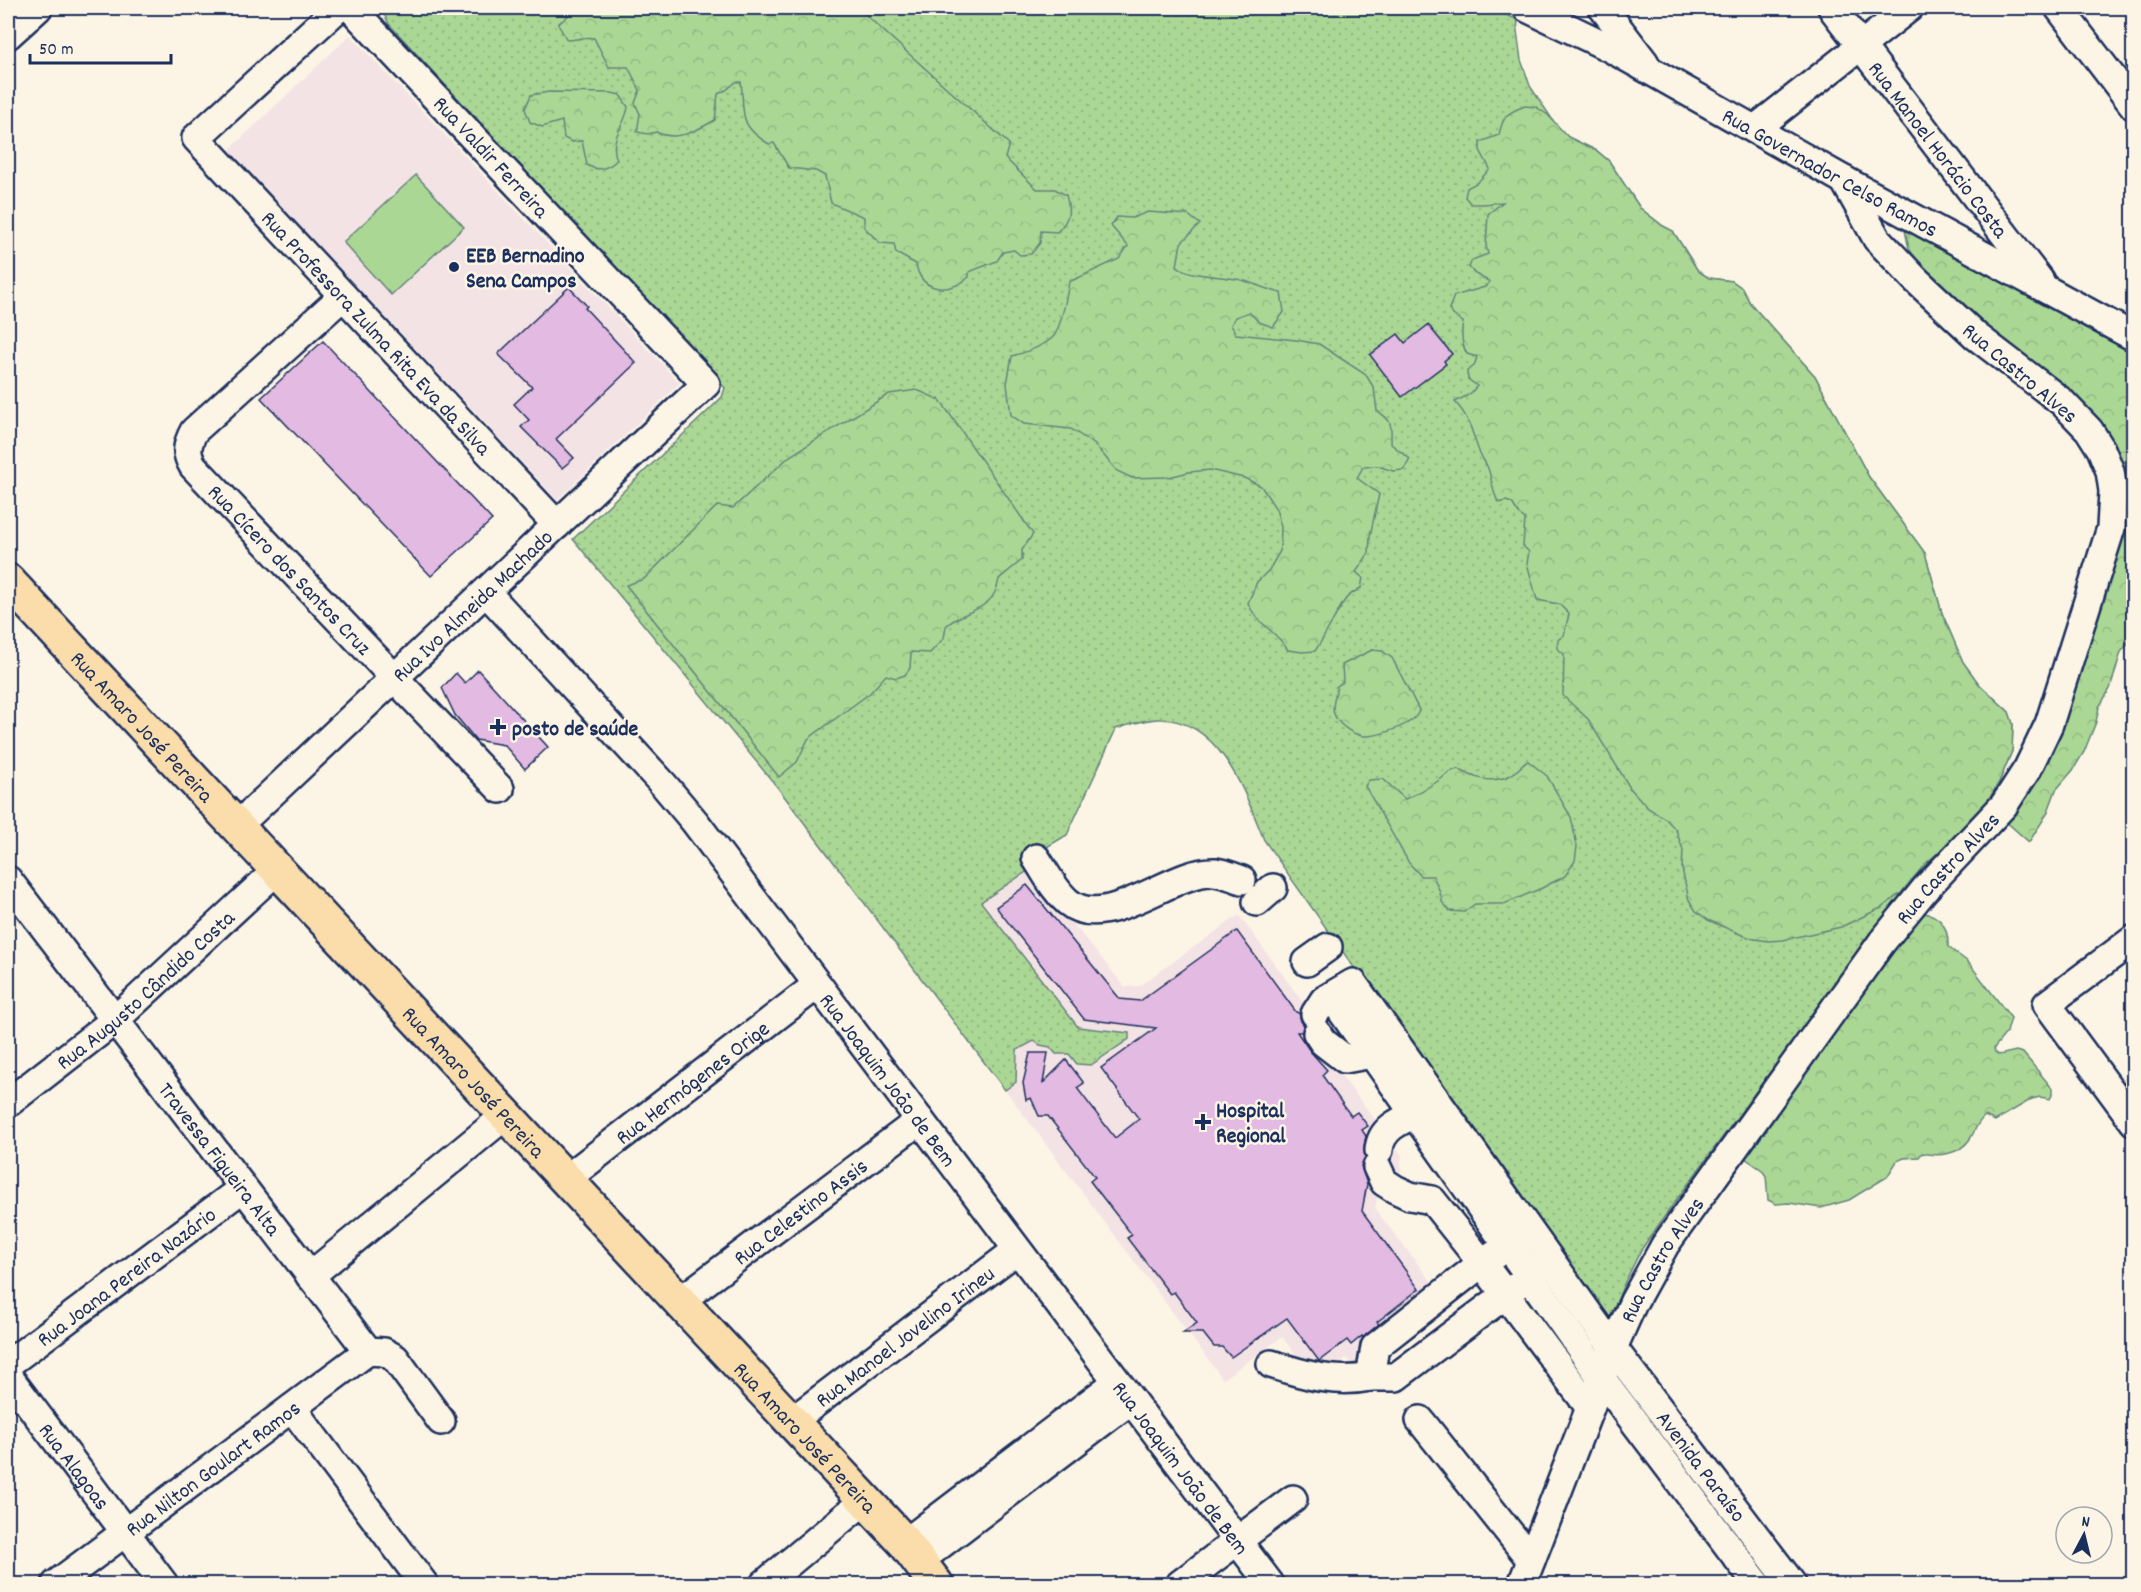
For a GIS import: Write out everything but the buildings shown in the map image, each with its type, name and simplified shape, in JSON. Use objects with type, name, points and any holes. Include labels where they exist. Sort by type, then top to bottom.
[{"type":"main road","name":"Rua Amaro José Pereira","points":[[12,596],[237,827],[792,1421],[920,1563]]},
{"type":"street","points":[[8,35],[38,8]]},
{"type":"street","name":"Rua Professora Zulma Rita Eva da Silva","points":[[338,8],[196,138],[556,525]]},
{"type":"street","name":"Rua Valdir Ferreira","points":[[351,8],[706,384]]},
{"type":"street","name":"Rua Governador Celso Ramos","points":[[1527,8],[1651,71],[1844,180],[2133,337]]},
{"type":"street","points":[[1603,8],[1651,71]]},
{"type":"street","name":"Rua Manoel Horácio Costa","points":[[1832,8],[2047,290]]},
{"type":"street","points":[[1755,129],[1909,8]]},
{"type":"street","points":[[2059,8],[2133,106]]},
{"type":"street","name":"Rua Castro Alves","points":[[1527,1572],[1613,1348],[1644,1282],[1680,1222],[1888,933],[1925,889],[2004,806],[2028,768],[2049,724],[2111,528],[2114,491],[2110,471],[2101,449],[2089,430],[2062,402],[1976,336],[1915,279],[1877,239],[1844,180]]},
{"type":"street","name":"Rua Cícero dos Santos Cruz","points":[[343,296],[194,431],[187,448],[188,458],[193,466],[500,789]]},
{"type":"street","name":"Rua Ivo Almeida Machado","points":[[237,827],[706,384]]},
{"type":"street","name":"Rua Joaquim João de Bem","points":[[486,592],[664,785],[694,822],[1270,1584]]},
{"type":"street","points":[[1036,858],[1055,888],[1070,904],[1092,912],[1115,908],[1182,879],[1197,875],[1215,872],[1242,880]]},
{"type":"street","name":"Rua Augusto Cândido Costa","points":[[8,1103],[115,1020],[277,870]]},
{"type":"street","name":"Travessa Figueira Alta","points":[[8,880],[368,1351]]},
{"type":"street","points":[[2133,939],[2047,1004],[2133,1122]]},
{"type":"street","name":"Rua Hermógenes Orige","points":[[566,1179],[817,985]]},
{"type":"street","points":[[1383,1047],[1345,1059],[1323,1042],[1329,1007],[1383,1047],[1426,1109],[1473,1197],[1519,1239]]},
{"type":"street","points":[[1426,1109],[1387,1129],[1380,1138],[1378,1158],[1384,1182],[1410,1196],[1431,1200],[1473,1197],[1497,1185]]},
{"type":"street","points":[[1426,1109],[1497,1185],[1519,1239]]},
{"type":"street","points":[[310,1276],[506,1115]]},
{"type":"street","name":"Rua Celestino Assis","points":[[680,1301],[920,1120]]},
{"type":"street","name":"Rua Joana Pereira Nazário","points":[[8,1364],[243,1188]]},
{"type":"street","points":[[1431,1200],[1482,1263],[1590,1408]]},
{"type":"street","points":[[1370,1377],[1375,1347],[1482,1263],[1519,1239]]},
{"type":"street","name":"Avenida Paraíso","points":[[1519,1239],[1551,1261],[1613,1348],[1792,1584]]},
{"type":"street","name":"Avenida Paraíso","points":[[1519,1239],[1529,1276],[1602,1379],[1757,1584]]},
{"type":"street","name":"Rua Manoel Jovelino Irineu","points":[[792,1421],[1017,1250]]},
{"type":"street","points":[[1271,1364],[1326,1379],[1353,1381],[1370,1377],[1396,1377],[1551,1261]]},
{"type":"street","points":[[1406,1323],[1429,1353]]},
{"type":"street","points":[[368,1351],[384,1352],[395,1358],[441,1421]]},
{"type":"street","name":"Rua Nilton Goulart Ramos","points":[[56,1584],[368,1351]]},
{"type":"street","name":"Rua Alagoas","points":[[8,1376],[164,1584]]},
{"type":"street","points":[[920,1563],[1124,1391]]},
{"type":"street","points":[[292,1408],[424,1584]]},
{"type":"street","points":[[1420,1420],[1527,1572]]},
{"type":"street","points":[[1180,1584],[1293,1499]]},
{"type":"street","points":[[764,1584],[865,1500]]},
{"type":"shaded area","name":"EEB Bernadino Sena Campos","points":[[350,35],[680,383],[557,500],[229,150]]},
{"type":"shaded area","name":"Hospital Regional","points":[[1029,870],[1125,987],[1139,986],[1239,915],[1302,1001],[1325,1004],[1334,1016],[1327,1057],[1402,1155],[1400,1180],[1381,1179],[1375,1209],[1439,1291],[1357,1370],[1347,1358],[1314,1378],[1282,1337],[1223,1379],[1005,1090],[1016,1082],[1017,1050],[1034,1041],[1050,1047],[1078,1027],[981,902]]},
{"type":"green space","points":[[381,8],[1490,8],[1518,20],[1517,31],[1521,60],[1530,86],[1558,128],[1568,137],[1597,151],[1609,161],[1640,208],[1673,231],[1698,271],[1709,278],[1732,281],[1742,288],[1750,303],[1815,376],[1869,477],[1925,553],[1942,613],[1963,662],[1979,684],[2009,712],[2013,724],[2012,751],[1999,782],[1943,855],[1883,918],[1672,1206],[1641,1250],[1607,1326],[1264,840],[1239,782],[1228,763],[1200,732],[1182,723],[1155,719],[1116,729],[1067,835],[1035,854],[1029,870],[981,902],[1078,1027],[1129,1033],[1129,1039],[1091,1065],[1077,1064],[1069,1054],[1056,1054],[1050,1047],[1034,1041],[1017,1050],[1016,1082],[1005,1090],[778,788],[573,539],[710,409],[722,397],[725,388],[389,24]]},
{"type":"green space","points":[[577,8],[858,8],[1009,144],[1005,158],[1037,189],[1055,189],[1066,195],[1069,211],[1066,220],[1057,232],[1041,231],[1040,243],[1031,254],[1020,255],[1014,250],[1003,252],[997,261],[969,272],[969,277],[961,283],[945,288],[930,285],[919,274],[916,264],[896,253],[894,244],[880,243],[864,227],[864,217],[831,203],[825,176],[816,171],[789,168],[774,143],[769,144],[752,131],[744,118],[741,82],[736,82],[718,94],[715,120],[701,128],[686,134],[671,136],[656,132],[648,134],[637,132],[640,114],[635,103],[640,90],[628,67],[609,67],[594,38],[567,40],[558,24]]},
{"type":"green space","points":[[549,92],[620,95],[628,107],[614,145],[617,160],[603,168],[591,167],[587,165],[582,141],[572,142],[564,138],[562,121],[542,127],[530,122],[525,109],[531,95]]},
{"type":"green space","points":[[1525,106],[1536,107],[1548,115],[1568,137],[1597,151],[1609,161],[1640,208],[1673,231],[1698,271],[1709,278],[1732,281],[1742,288],[1750,303],[1815,376],[1869,477],[1925,553],[1942,613],[1963,662],[1979,684],[2009,712],[2013,724],[2012,751],[1999,782],[1985,806],[1966,829],[1925,864],[1901,893],[1881,908],[1841,927],[1783,940],[1768,941],[1749,938],[1708,920],[1696,911],[1689,900],[1682,869],[1683,850],[1676,830],[1666,819],[1648,808],[1630,788],[1588,719],[1563,696],[1564,654],[1557,648],[1558,640],[1564,635],[1569,614],[1559,604],[1537,600],[1527,563],[1529,552],[1523,546],[1525,519],[1512,503],[1506,501],[1499,503],[1489,471],[1468,421],[1455,402],[1470,394],[1477,386],[1468,379],[1467,371],[1474,366],[1477,357],[1467,354],[1462,338],[1463,322],[1449,309],[1454,296],[1485,287],[1490,282],[1475,274],[1469,267],[1472,260],[1488,254],[1486,246],[1488,214],[1503,202],[1471,204],[1465,197],[1467,188],[1478,182],[1490,169],[1480,150],[1480,142],[1499,135],[1506,116]]},
{"type":"green space","points":[[416,175],[464,227],[391,295],[343,242]]},
{"type":"green space","points":[[1148,212],[1188,215],[1200,224],[1181,243],[1177,266],[1183,270],[1237,279],[1281,293],[1284,312],[1273,327],[1259,322],[1249,312],[1235,317],[1231,325],[1236,334],[1319,344],[1366,375],[1374,388],[1377,411],[1389,421],[1391,444],[1410,459],[1404,470],[1393,471],[1378,466],[1363,467],[1357,478],[1379,494],[1370,536],[1369,553],[1356,572],[1363,578],[1361,588],[1345,600],[1315,651],[1288,650],[1256,616],[1248,603],[1257,582],[1269,570],[1280,551],[1281,527],[1276,509],[1261,486],[1244,478],[1210,470],[1169,477],[1132,478],[1117,471],[1095,445],[1071,429],[1024,424],[1011,415],[1007,384],[1012,356],[1040,346],[1054,336],[1061,318],[1069,282],[1119,259],[1128,246],[1111,226],[1117,217],[1132,218]]},
{"type":"green space","points":[[1903,221],[2133,348],[2133,637],[2121,652],[2110,689],[2099,707],[2096,722],[2084,752],[2073,770],[2056,790],[2047,814],[2029,842],[2003,819],[2027,790],[2117,455],[1934,284],[1909,249]]},
{"type":"green space","points":[[917,390],[940,400],[1033,534],[1022,550],[1022,560],[999,579],[996,590],[985,604],[946,626],[944,638],[930,653],[911,652],[910,668],[905,675],[896,678],[886,675],[870,693],[808,739],[797,762],[779,777],[626,585],[644,579],[717,506],[733,508],[790,456],[889,394]]},
{"type":"green space","points":[[1372,650],[1382,651],[1392,658],[1419,710],[1412,720],[1398,728],[1363,736],[1353,733],[1340,723],[1334,714],[1333,704],[1337,686],[1343,682],[1342,665]]},
{"type":"green space","points":[[1528,761],[1547,776],[1571,817],[1577,846],[1575,861],[1565,876],[1504,904],[1475,904],[1464,912],[1450,911],[1442,902],[1433,876],[1421,876],[1409,863],[1365,786],[1369,780],[1383,779],[1405,799],[1458,769],[1482,779],[1495,780],[1512,775]]},
{"type":"green space","points":[[1923,913],[1935,916],[1943,924],[1948,947],[1968,962],[2011,1018],[2007,1032],[1994,1048],[1995,1052],[1999,1055],[2016,1051],[2023,1053],[2052,1088],[2050,1099],[2040,1097],[2032,1099],[1995,1121],[1985,1116],[1970,1139],[1954,1152],[1942,1155],[1922,1153],[1919,1157],[1897,1161],[1887,1177],[1849,1200],[1821,1208],[1789,1203],[1776,1204],[1768,1200],[1766,1176],[1762,1170],[1745,1158],[1744,1152],[1786,1091],[1794,1088],[1794,1082],[1918,915]]},
{"type":"place","name":"EEB Bernadino Sena Campos","points":[[454,267]]},
{"type":"place","name":"posto de saúde","points":[[498,727]]},
{"type":"place","name":"Hospital Regional","points":[[1203,1122]]}]
